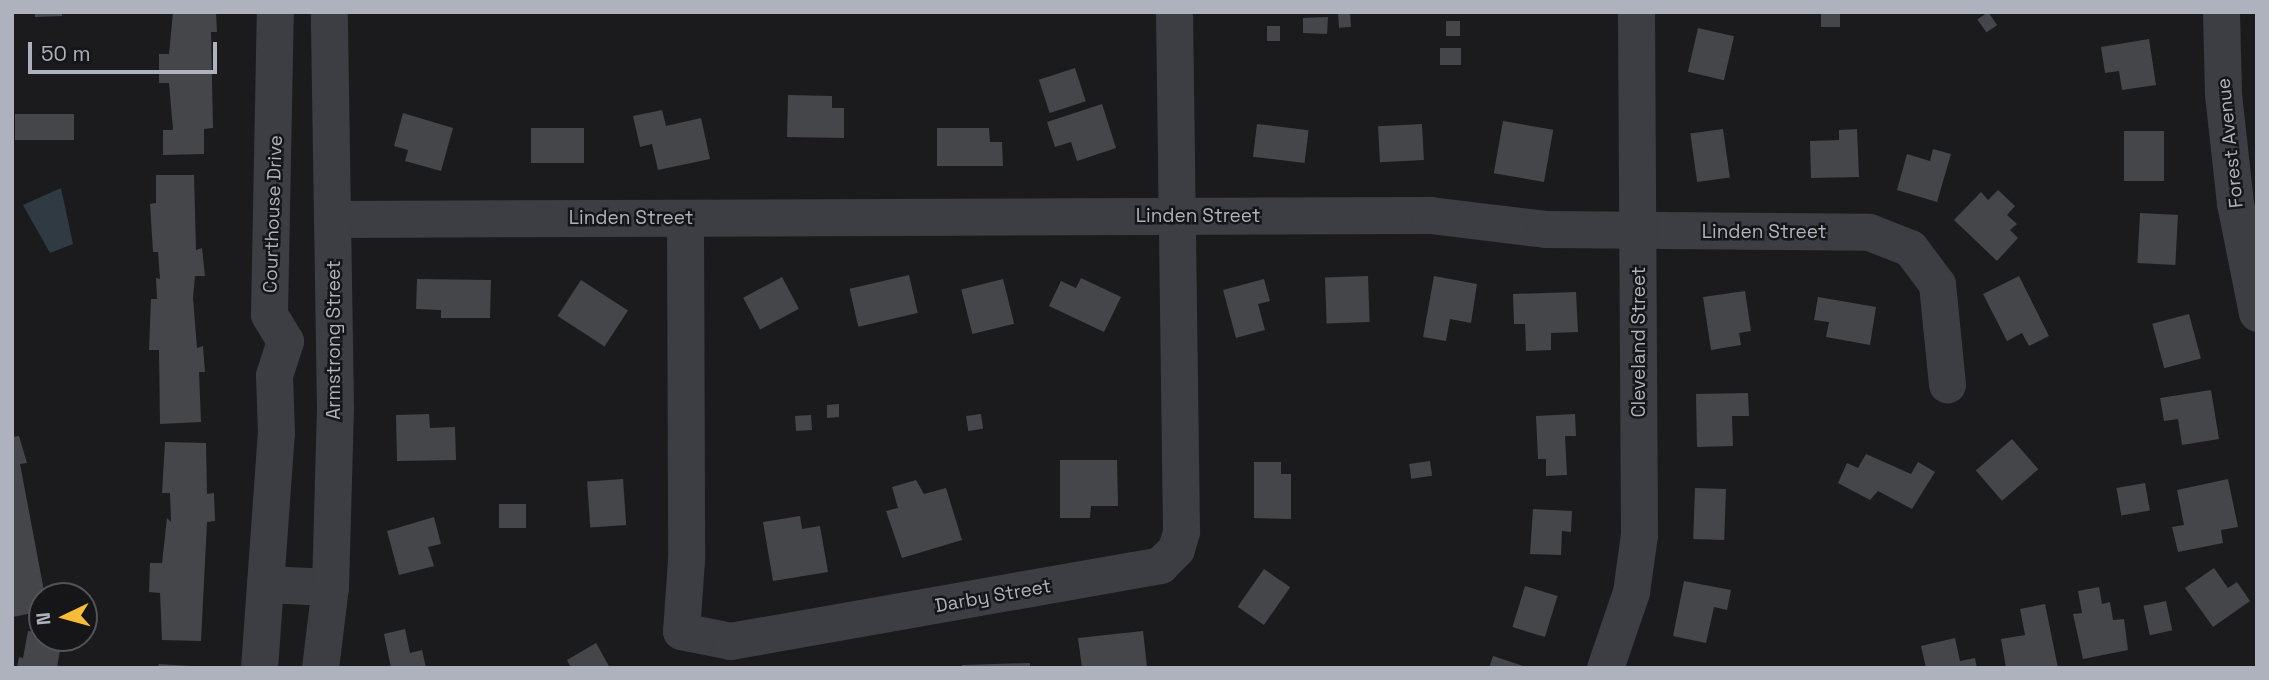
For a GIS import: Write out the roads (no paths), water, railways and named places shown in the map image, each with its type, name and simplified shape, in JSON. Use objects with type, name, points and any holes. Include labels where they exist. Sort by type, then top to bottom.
[{"type":"street","name":"Darby Street","points":[[685,218],[686,559],[681,631],[730,641],[1148,569],[1167,560],[1176,550],[1181,531],[1174,12]]},
{"type":"street","name":"Cleveland Street","points":[[1605,668],[1631,592],[1639,534],[1636,12]]},
{"type":"street","name":"Forest Avenue","points":[[2221,12],[2223,94],[2235,202],[2257,313]]},
{"type":"street","name":"Courthouse Drive","points":[[259,668],[276,433],[274,375],[285,341],[269,314],[275,29],[329,27]]},
{"type":"street","name":"Armstrong Street","points":[[320,668],[330,587],[334,219],[329,27]]},
{"type":"street","name":"Linden Street","points":[[334,219],[1430,215],[1545,229],[1639,232],[1869,232],[1891,237],[1910,248],[1937,284],[1947,385]]},
{"type":"street","points":[[265,584],[330,587]]}]
